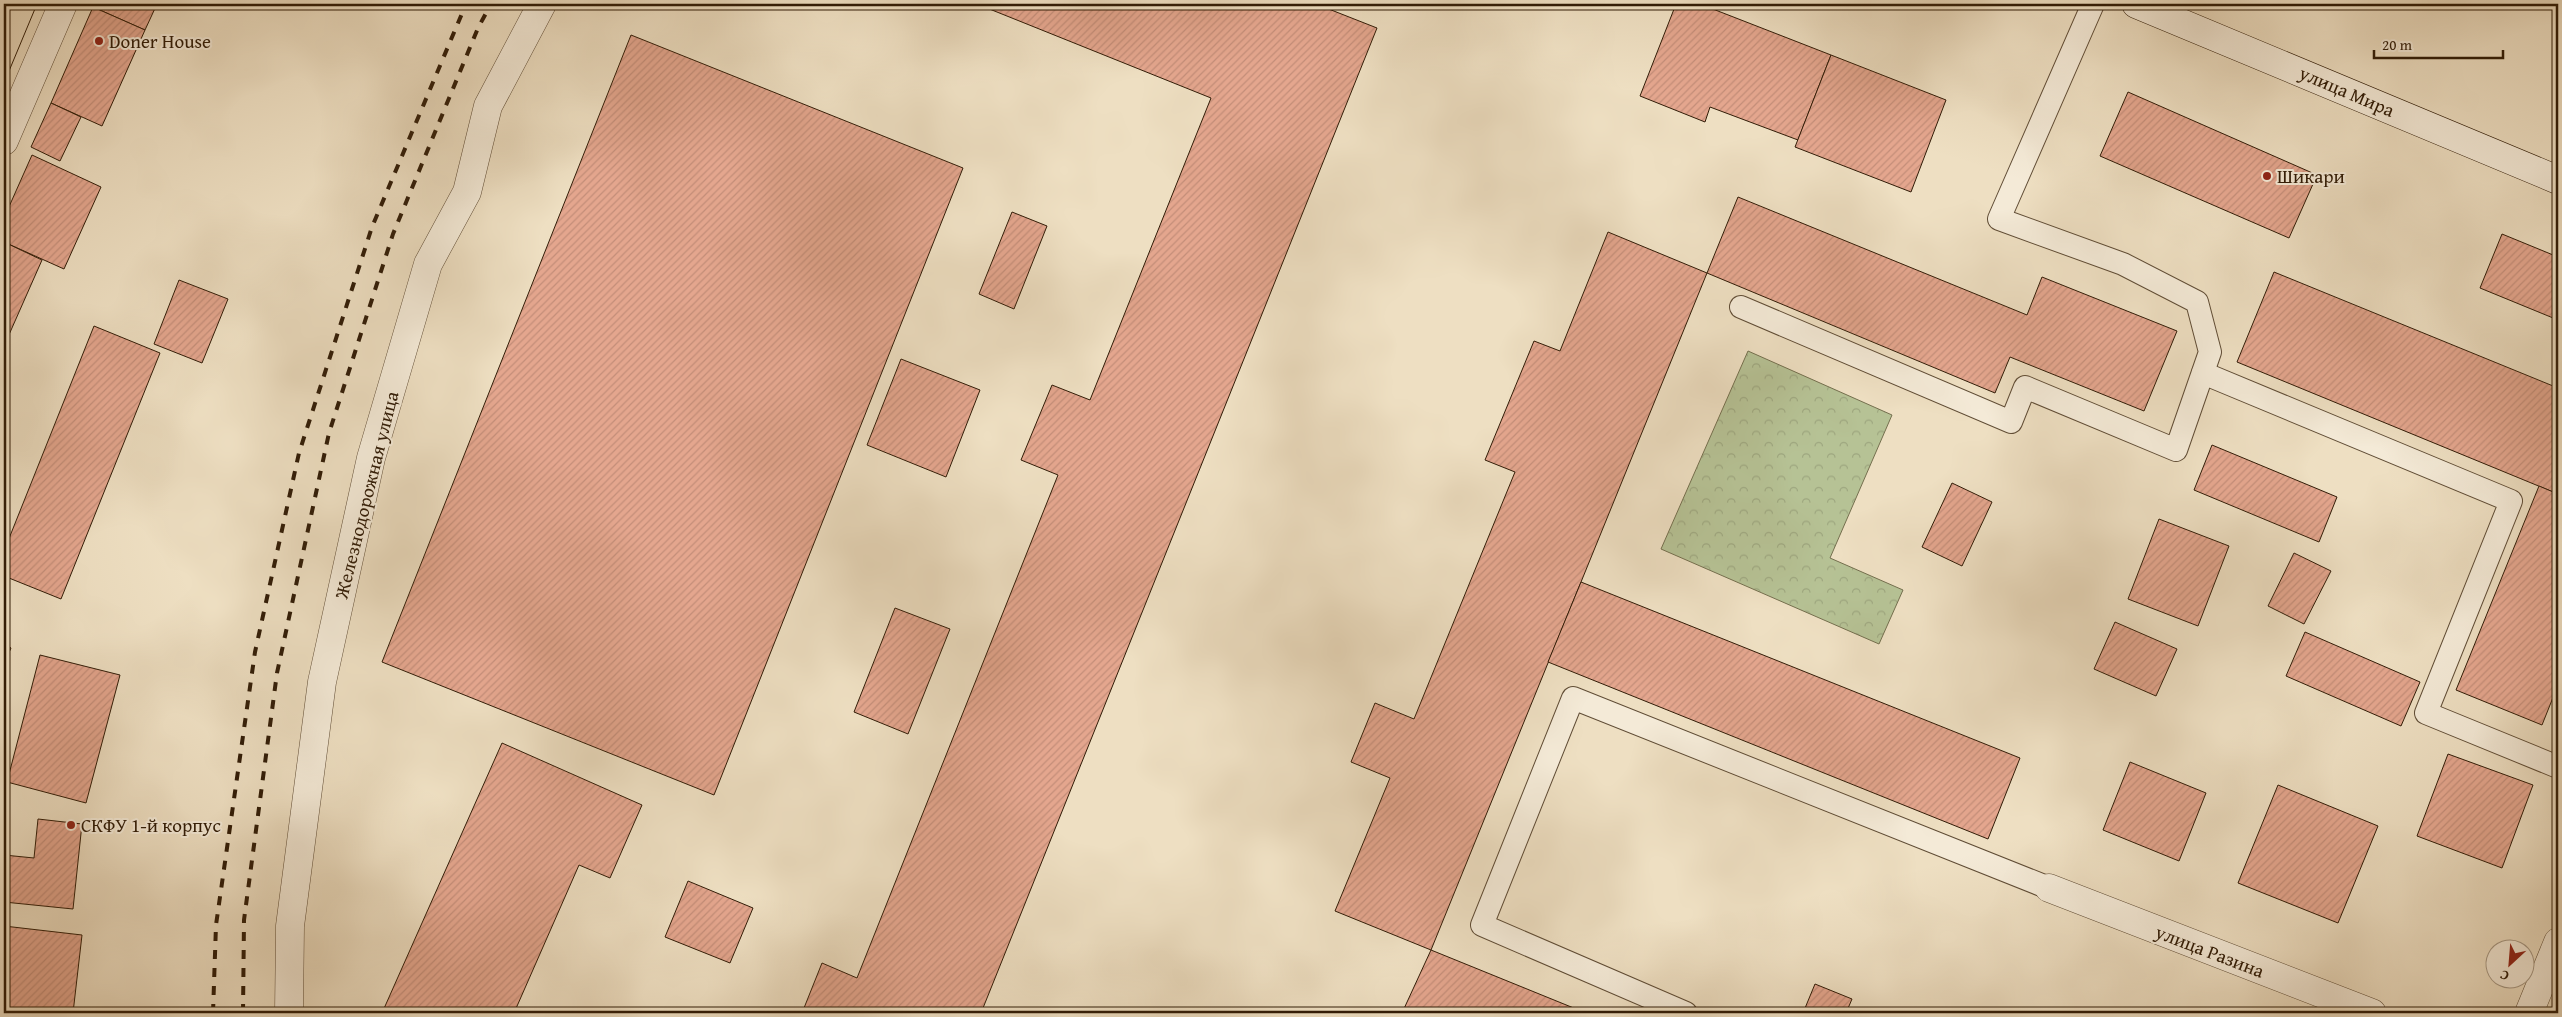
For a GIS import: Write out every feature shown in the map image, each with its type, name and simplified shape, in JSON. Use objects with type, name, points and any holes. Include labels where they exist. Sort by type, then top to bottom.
[{"type":"street","points":[[4,140],[63,4]]},
{"type":"street","name":"Железнодорожная улица","points":[[289,1013],[290,926],[322,682],[371,458],[428,264],[467,192],[488,106],[542,4]]},
{"type":"street","name":"улица Мира","points":[[2136,4],[2173,10],[2558,180]]},
{"type":"street","name":"улица Разина","points":[[2049,888],[2372,1013]]},
{"type":"street","points":[[2529,1013],[2558,942]]},
{"type":"lane","points":[[1741,307],[2011,422],[2025,387],[2176,450],[2210,352],[2197,302],[2122,264],[1999,219],[2093,4]]},
{"type":"lane","points":[[2203,373],[2511,501],[2426,713],[2558,767]]},
{"type":"lane","points":[[1686,1013],[1482,925],[1573,698],[2049,888]]},
{"type":"green space","points":[[1748,351],[1892,415],[1830,558],[1903,590],[1879,644],[1661,549]]},
{"type":"building","points":[[95,4],[157,4],[145,30],[93,7]]},
{"type":"building","points":[[977,4],[1316,4],[1377,28],[981,1013],[802,1013],[822,963],[857,978],[1058,475],[1021,460],[1052,385],[1090,400],[1211,98]]},
{"type":"building","points":[[1676,4],[1700,4],[1831,55],[1798,140],[1710,107],[1705,122],[1640,96]]},
{"type":"building","points":[[93,7],[145,30],[102,126],[51,103]]},
{"type":"building","points":[[631,35],[963,168],[714,795],[382,662]]},
{"type":"building","points":[[1831,55],[1946,100],[1911,192],[1795,147]]},
{"type":"building","points":[[2128,92],[2317,175],[2289,238],[2100,156]]},
{"type":"building","points":[[51,103],[81,117],[60,161],[31,147]]},
{"type":"building","points":[[32,155],[101,187],[64,269],[4,242],[4,218]]},
{"type":"building","points":[[1738,197],[2027,315],[2042,277],[2177,331],[2144,411],[2010,357],[1995,393],[1707,273]]},
{"type":"building","points":[[1012,212],[1047,226],[1014,309],[979,294]]},
{"type":"building","points":[[1608,232],[1707,273],[1431,950],[1335,911],[1390,778],[1351,762],[1375,703],[1414,719],[1515,472],[1485,460],[1534,341],[1560,351]]},
{"type":"building","points":[[2502,234],[2558,257],[2558,320],[2480,288]]},
{"type":"building","points":[[4,242],[42,260],[4,346]]},
{"type":"building","points":[[2274,272],[2558,388],[2558,494],[2237,362]]},
{"type":"building","points":[[179,280],[228,299],[202,363],[154,344]]},
{"type":"building","points":[[94,326],[160,353],[61,599],[4,576],[4,551]]},
{"type":"building","points":[[901,359],[980,390],[946,477],[867,445]]},
{"type":"building","points":[[2212,445],[2337,497],[2319,542],[2194,490]]},
{"type":"building","points":[[1952,483],[1992,502],[1962,566],[1922,547]]},
{"type":"building","points":[[2539,486],[2558,494],[2558,685],[2542,725],[2456,690]]},
{"type":"building","points":[[2159,519],[2229,546],[2198,626],[2128,599]]},
{"type":"building","points":[[2294,553],[2331,571],[2304,624],[2268,606]]},
{"type":"building","points":[[1581,582],[2020,758],[1988,839],[1548,662]]},
{"type":"building","points":[[895,608],[950,629],[908,734],[854,712]]},
{"type":"building","points":[[2115,622],[2177,649],[2156,696],[2094,669]]},
{"type":"building","points":[[2305,632],[2420,682],[2401,726],[2286,676]]},
{"type":"building","points":[[4,644],[11,648],[4,664]]},
{"type":"building","points":[[40,655],[120,675],[86,803],[7,782]]},
{"type":"building","points":[[502,743],[642,805],[610,878],[579,865],[514,1013],[382,1013]]},
{"type":"building","points":[[2448,754],[2533,785],[2502,868],[2417,836]]},
{"type":"building","points":[[2130,762],[2206,793],[2179,861],[2103,830]]},
{"type":"building","points":[[2278,785],[2378,826],[2338,923],[2238,883]]},
{"type":"building","points":[[38,819],[82,824],[73,909],[4,902],[4,855],[34,858]]},
{"type":"building","points":[[688,881],[753,908],[730,963],[665,937]]},
{"type":"building","points":[[4,926],[82,935],[73,1013],[4,1013]]},
{"type":"building","points":[[1431,950],[1586,1013],[1402,1013]]},
{"type":"building","points":[[1815,984],[1852,999],[1846,1013],[1803,1013]]},
{"type":"tram line","points":[[4,20],[11,4]]},
{"type":"tram line","points":[[4,83],[37,4]]},
{"type":"railway","points":[[213,1013],[216,925],[255,652],[299,453],[372,227],[466,4]]},
{"type":"railway","points":[[243,1013],[244,920],[277,673],[329,433],[393,234],[478,28],[491,4]]},
{"type":"place","name":"Doner House","points":[[99,41]]},
{"type":"place","name":"Шикари","points":[[2267,176]]},
{"type":"place","name":"СКФУ 1-й корпус","points":[[71,825]]}]
